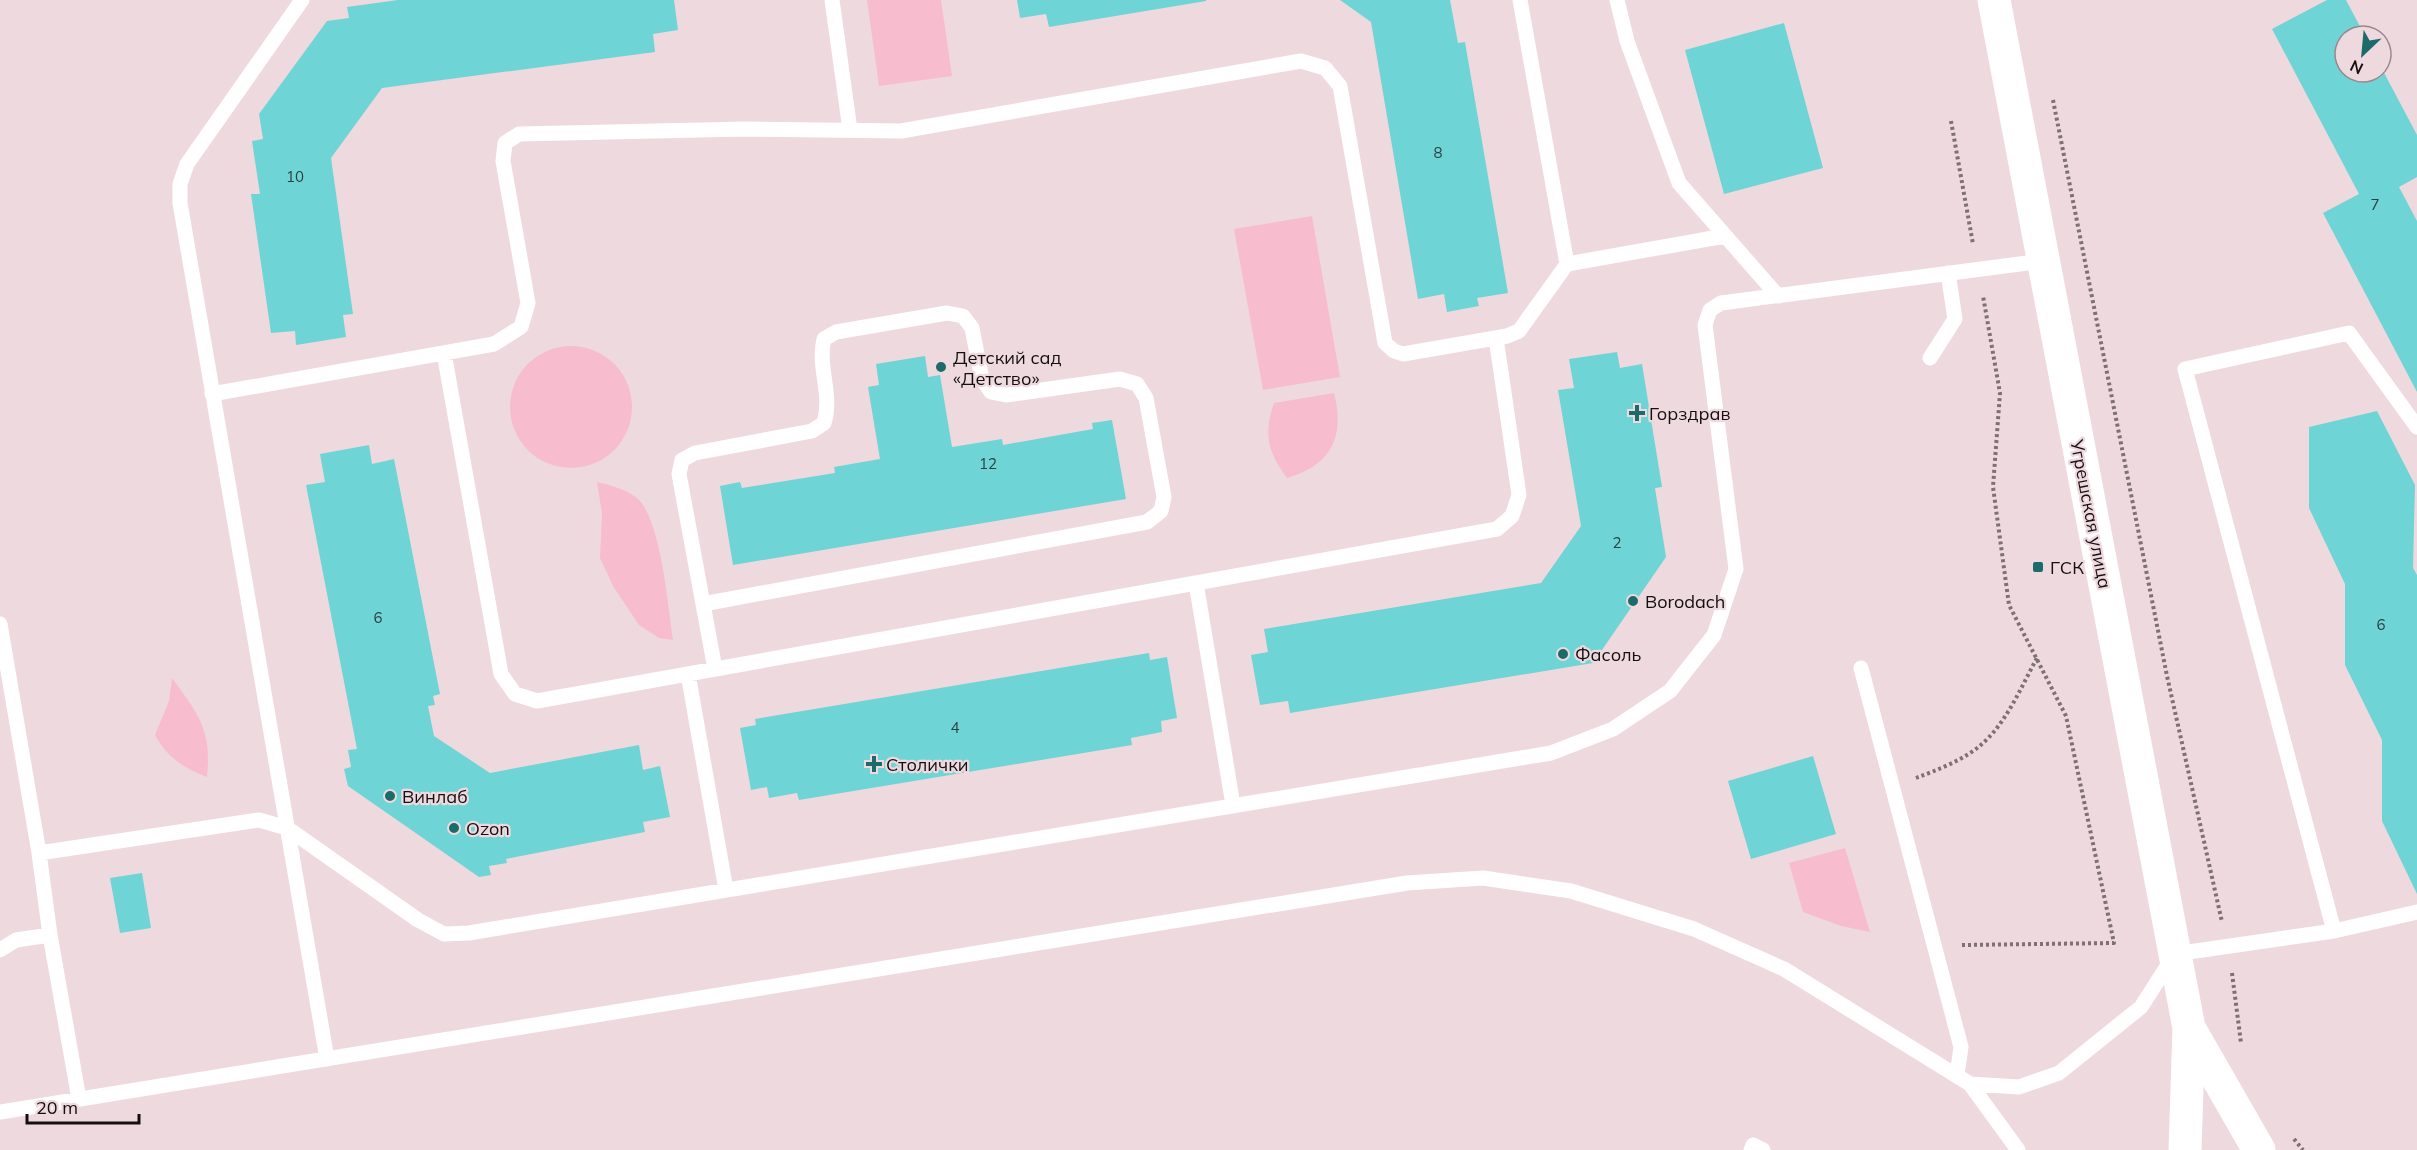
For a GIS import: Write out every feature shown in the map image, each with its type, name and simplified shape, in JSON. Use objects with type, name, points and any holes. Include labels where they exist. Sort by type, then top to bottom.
[{"type":"main road","name":"Угрешская улица","points":[[1994,0],[2189,1028],[2185,1150]]},
{"type":"main road","name":"Угрешская улица","points":[[2189,1028],[2259,1150]]},
{"type":"lane","points":[[302,0],[187,164],[180,184],[180,203],[327,1059]]},
{"type":"lane","points":[[832,0],[850,130]]},
{"type":"lane","points":[[1520,0],[1567,264]]},
{"type":"lane","points":[[1617,0],[1628,41],[1679,183],[1778,296]]},
{"type":"lane","points":[[212,394],[494,344],[521,327],[528,303],[502,161],[505,143],[519,134],[745,129],[901,131],[1301,61],[1325,68],[1340,86],[1385,343],[1394,351],[1403,354],[1496,338],[1519,331],[1567,264],[1725,236]]},
{"type":"lane","points":[[39,853],[259,820],[287,828],[418,920],[444,934],[469,933],[1551,753],[1613,729],[1670,691],[1714,635],[1736,569],[1705,325],[1710,310],[1720,303],[2043,261]]},
{"type":"lane","points":[[1929,358],[1955,319],[1948,273]]},
{"type":"lane","points":[[703,604],[1147,522],[1161,511],[1164,497],[1146,398],[1137,384],[1120,379],[1006,395],[991,392],[982,379],[972,328],[963,315],[947,313],[836,332],[824,339],[821,352],[829,408],[824,423],[812,431],[695,453],[682,460],[679,474],[703,604],[715,669]]},
{"type":"lane","points":[[2334,931],[2185,369],[2349,333],[2417,427]]},
{"type":"lane","points":[[444,353],[501,674],[515,694],[537,701],[1497,529],[1512,516],[1519,495],[1496,338]]},
{"type":"lane","points":[[1196,583],[1233,805]]},
{"type":"lane","points":[[0,624],[79,1099]]},
{"type":"lane","points":[[1861,668],[1961,1047],[1957,1075]]},
{"type":"lane","points":[[688,674],[726,890]]},
{"type":"lane","points":[[0,1112],[1407,883],[1483,878],[1571,891],[1694,929],[1784,969],[1970,1084],[2018,1150]]},
{"type":"lane","points":[[1970,1084],[2019,1087],[2059,1073],[2141,1007],[2175,954],[2334,931],[2417,912]]},
{"type":"lane","points":[[0,950],[16,940],[50,935]]},
{"type":"lane","points":[[1751,1150],[1753,1145],[1763,1150]]},
{"type":"path","points":[[2053,100],[2167,676],[2229,946],[2242,1052]]},
{"type":"path","points":[[1934,945],[2114,943],[2066,716],[2009,604],[1993,487],[2000,393],[1951,121]]},
{"type":"path","points":[[1893,788],[1942,768],[1981,745],[2004,717],[2037,658]]},
{"type":"path","points":[[2288,1131],[2303,1150]]},
{"type":"shaded area","points":[[867,0],[941,0],[952,76],[879,86]]},
{"type":"shaded area","points":[[1312,216],[1340,377],[1263,390],[1234,229]]},
{"type":"shaded area","points":[[571,346],[594,351],[605,356],[614,364],[622,373],[627,384],[632,407],[627,430],[622,441],[614,450],[605,458],[594,463],[571,468],[548,463],[537,458],[528,450],[520,441],[515,430],[510,407],[515,384],[520,373],[528,364],[537,356],[548,351]]},
{"type":"shaded area","points":[[1334,393],[1338,423],[1332,447],[1315,465],[1287,478],[1275,460],[1269,443],[1269,425],[1274,403]]},
{"type":"shaded area","points":[[597,482],[630,493],[647,511],[658,545],[673,640],[659,638],[639,625],[613,586],[600,558],[602,514]]},
{"type":"shaded area","points":[[172,678],[190,702],[205,735],[207,777],[176,761],[155,735],[169,701]]},
{"type":"shaded area","points":[[1845,848],[1870,932],[1841,926],[1803,912],[1789,863]]},
{"type":"building","points":[[398,0],[674,0],[678,30],[653,34],[655,52],[382,88],[331,158],[353,314],[343,315],[346,337],[296,345],[295,331],[271,333],[251,194],[260,194],[252,141],[263,139],[259,114],[327,21],[349,18],[347,7]]},
{"type":"building","points":[[1017,0],[1206,1],[1049,27],[1046,14],[1020,18]]},
{"type":"building","points":[[1340,0],[1450,0],[1458,43],[1465,42],[1508,293],[1477,298],[1479,306],[1447,312],[1444,294],[1418,299],[1371,22]]},
{"type":"building","points":[[2327,0],[2346,0],[2359,24],[2333,24],[2333,84],[2390,84],[2417,135],[2417,177],[2399,187],[2417,221],[2417,392],[2323,213],[2359,194],[2272,29]]},
{"type":"building","points":[[1784,23],[1823,168],[1724,194],[1685,50]]},
{"type":"building","points":[[1617,352],[1620,368],[1642,364],[1662,487],[1655,488],[1666,557],[1593,663],[1290,713],[1288,701],[1260,705],[1251,655],[1268,652],[1264,629],[1541,583],[1581,526],[1558,390],[1574,388],[1569,359]]},
{"type":"building","points":[[925,356],[928,377],[940,375],[952,447],[1002,439],[1003,445],[1093,429],[1092,423],[1112,420],[1126,499],[733,565],[720,486],[740,482],[742,488],[835,473],[834,467],[880,459],[868,387],[879,385],[876,364]]},
{"type":"building","points":[[2377,411],[2415,485],[2413,568],[2417,575],[2417,894],[2382,821],[2382,740],[2345,665],[2345,584],[2309,508],[2309,427]]},
{"type":"building","points":[[369,445],[372,464],[394,459],[440,694],[433,696],[435,705],[428,706],[434,736],[490,773],[639,745],[643,770],[660,766],[670,817],[643,822],[645,832],[506,859],[507,863],[489,866],[491,875],[479,877],[348,786],[344,769],[351,767],[348,750],[357,749],[306,485],[325,482],[320,454]]},
{"type":"building","points":[[1149,653],[1150,660],[1167,657],[1177,718],[1161,721],[1162,732],[1131,738],[1132,745],[799,800],[797,793],[769,798],[767,787],[751,790],[740,728],[756,725],[755,719]]},
{"type":"building","points":[[1813,756],[1836,834],[1751,859],[1728,781]]},
{"type":"building","points":[[142,873],[151,928],[120,933],[110,878]]},
{"type":"place","name":"Детский сад «Детство»","points":[[941,367]]},
{"type":"place","name":"Горздрав","points":[[1637,413]]},
{"type":"place","name":"ГСК","points":[[2038,567]]},
{"type":"place","name":"Borodach","points":[[1633,601]]},
{"type":"place","name":"Фасоль","points":[[1563,654]]},
{"type":"place","name":"Столички","points":[[874,764]]},
{"type":"place","name":"Винлаб","points":[[390,796]]},
{"type":"place","name":"Ozon","points":[[454,828]]}]
